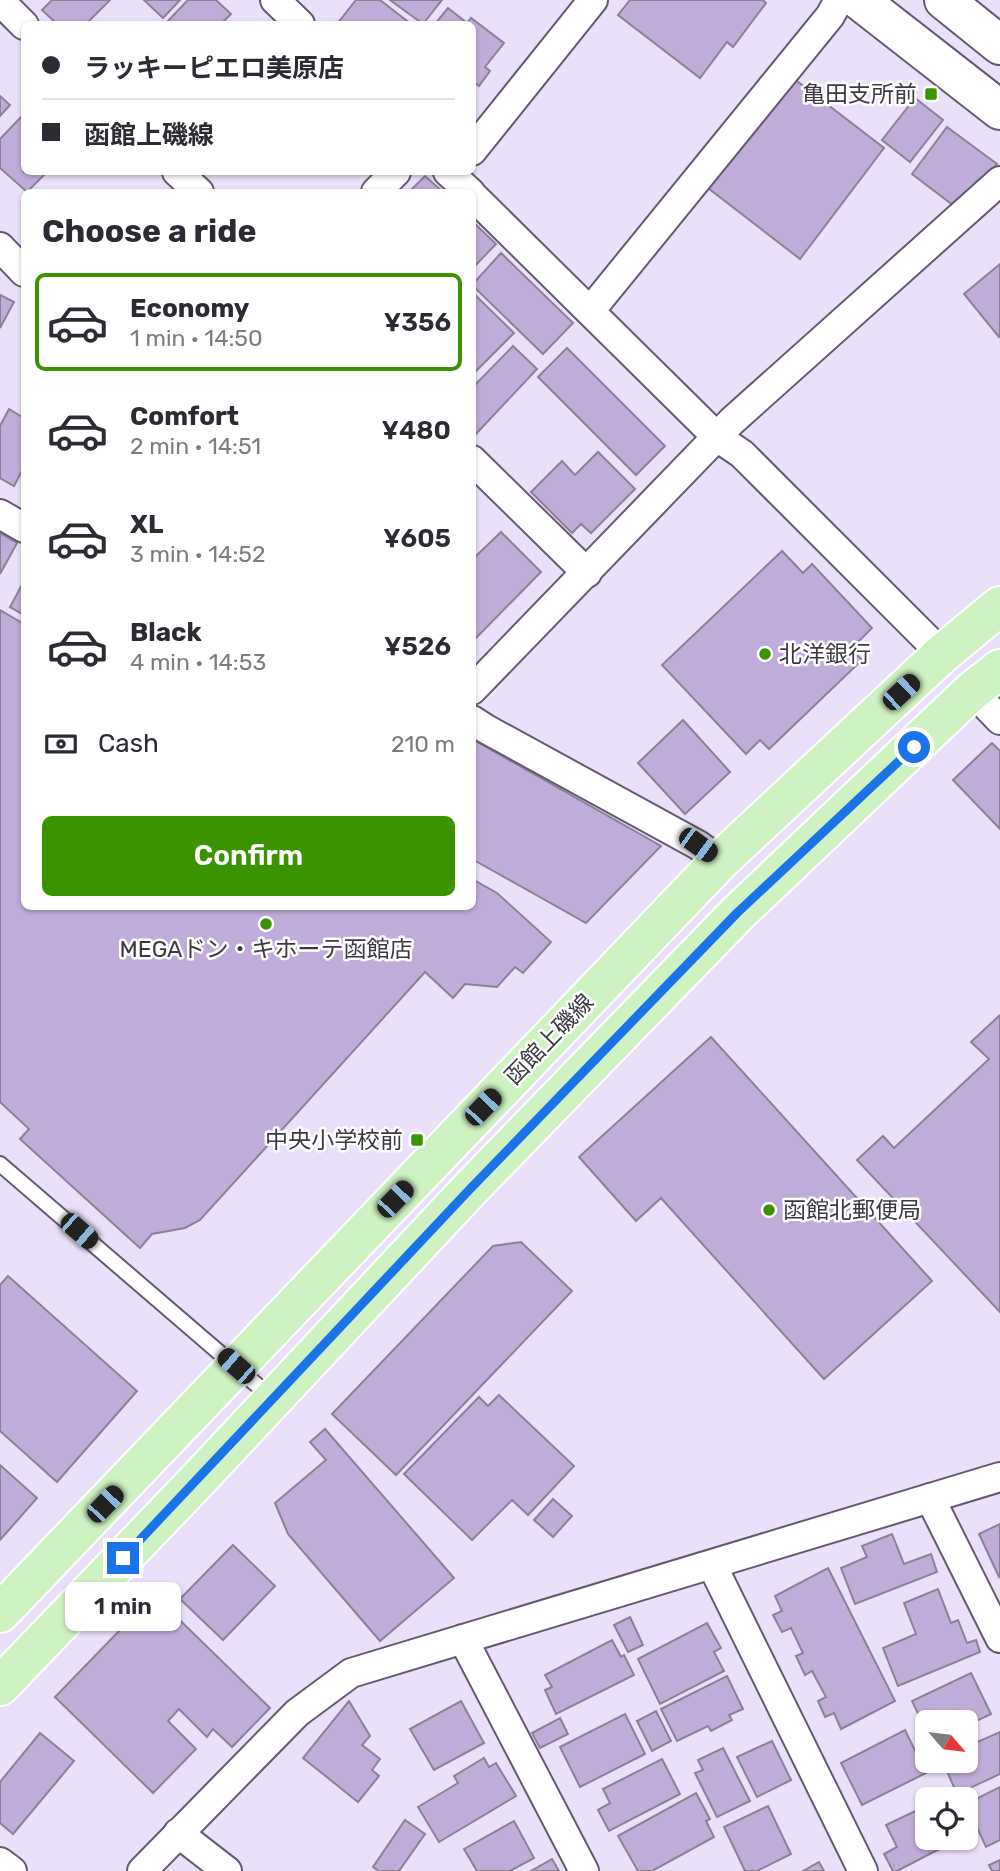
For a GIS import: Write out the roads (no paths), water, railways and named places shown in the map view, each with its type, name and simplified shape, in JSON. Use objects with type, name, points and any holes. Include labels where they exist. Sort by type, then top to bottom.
[{"type":"main road","points":[[859,0],[1000,110]]},
{"type":"main road","points":[[944,0],[1000,44]]},
{"type":"main road","name":"函館上磯線","points":[[0,1686],[273,1399],[720,861],[942,654],[1000,606]]},
{"type":"main road","name":"函館上磯線","points":[[0,1613],[236,1366],[500,1124],[737,913],[986,680]]},
{"type":"street","points":[[476,146],[593,0]]},
{"type":"street","points":[[590,311],[830,16],[839,0]]},
{"type":"street","points":[[0,1],[21,22]]},
{"type":"street","points":[[180,175],[196,189]]},
{"type":"street","points":[[379,189],[393,175]]},
{"type":"street","points":[[453,175],[466,189]]},
{"type":"street","points":[[476,686],[717,437],[1000,181]]},
{"type":"street","points":[[476,199],[717,437],[742,454],[942,654]]},
{"type":"street","points":[[0,247],[21,269]]},
{"type":"street","points":[[476,464],[587,573]]},
{"type":"street","points":[[0,514],[21,526]]},
{"type":"street","points":[[986,680],[1000,720]]},
{"type":"street","points":[[476,723],[698,845],[720,861]]},
{"type":"street","points":[[142,1871],[297,1713],[351,1673],[1000,1477]]},
{"type":"street","points":[[930,1498],[1000,1638]]},
{"type":"street","points":[[712,1565],[863,1871]]},
{"type":"street","points":[[463,1639],[584,1871]]},
{"type":"street","points":[[177,1833],[227,1871]]},
{"type":"street","points":[[0,1862],[12,1871]]},
{"type":"lane","points":[[0,1164],[273,1399]]},
{"type":"place","name":"亀田支所前","points":[[931,94]]},
{"type":"place","name":"北洋銀行","points":[[765,654]]},
{"type":"place","name":"MEGAドン・キホーテ函館店","points":[[266,924]]},
{"type":"place","name":"中央小学校前","points":[[417,1140]]},
{"type":"place","name":"函館北郵便局","points":[[769,1210]]}]
